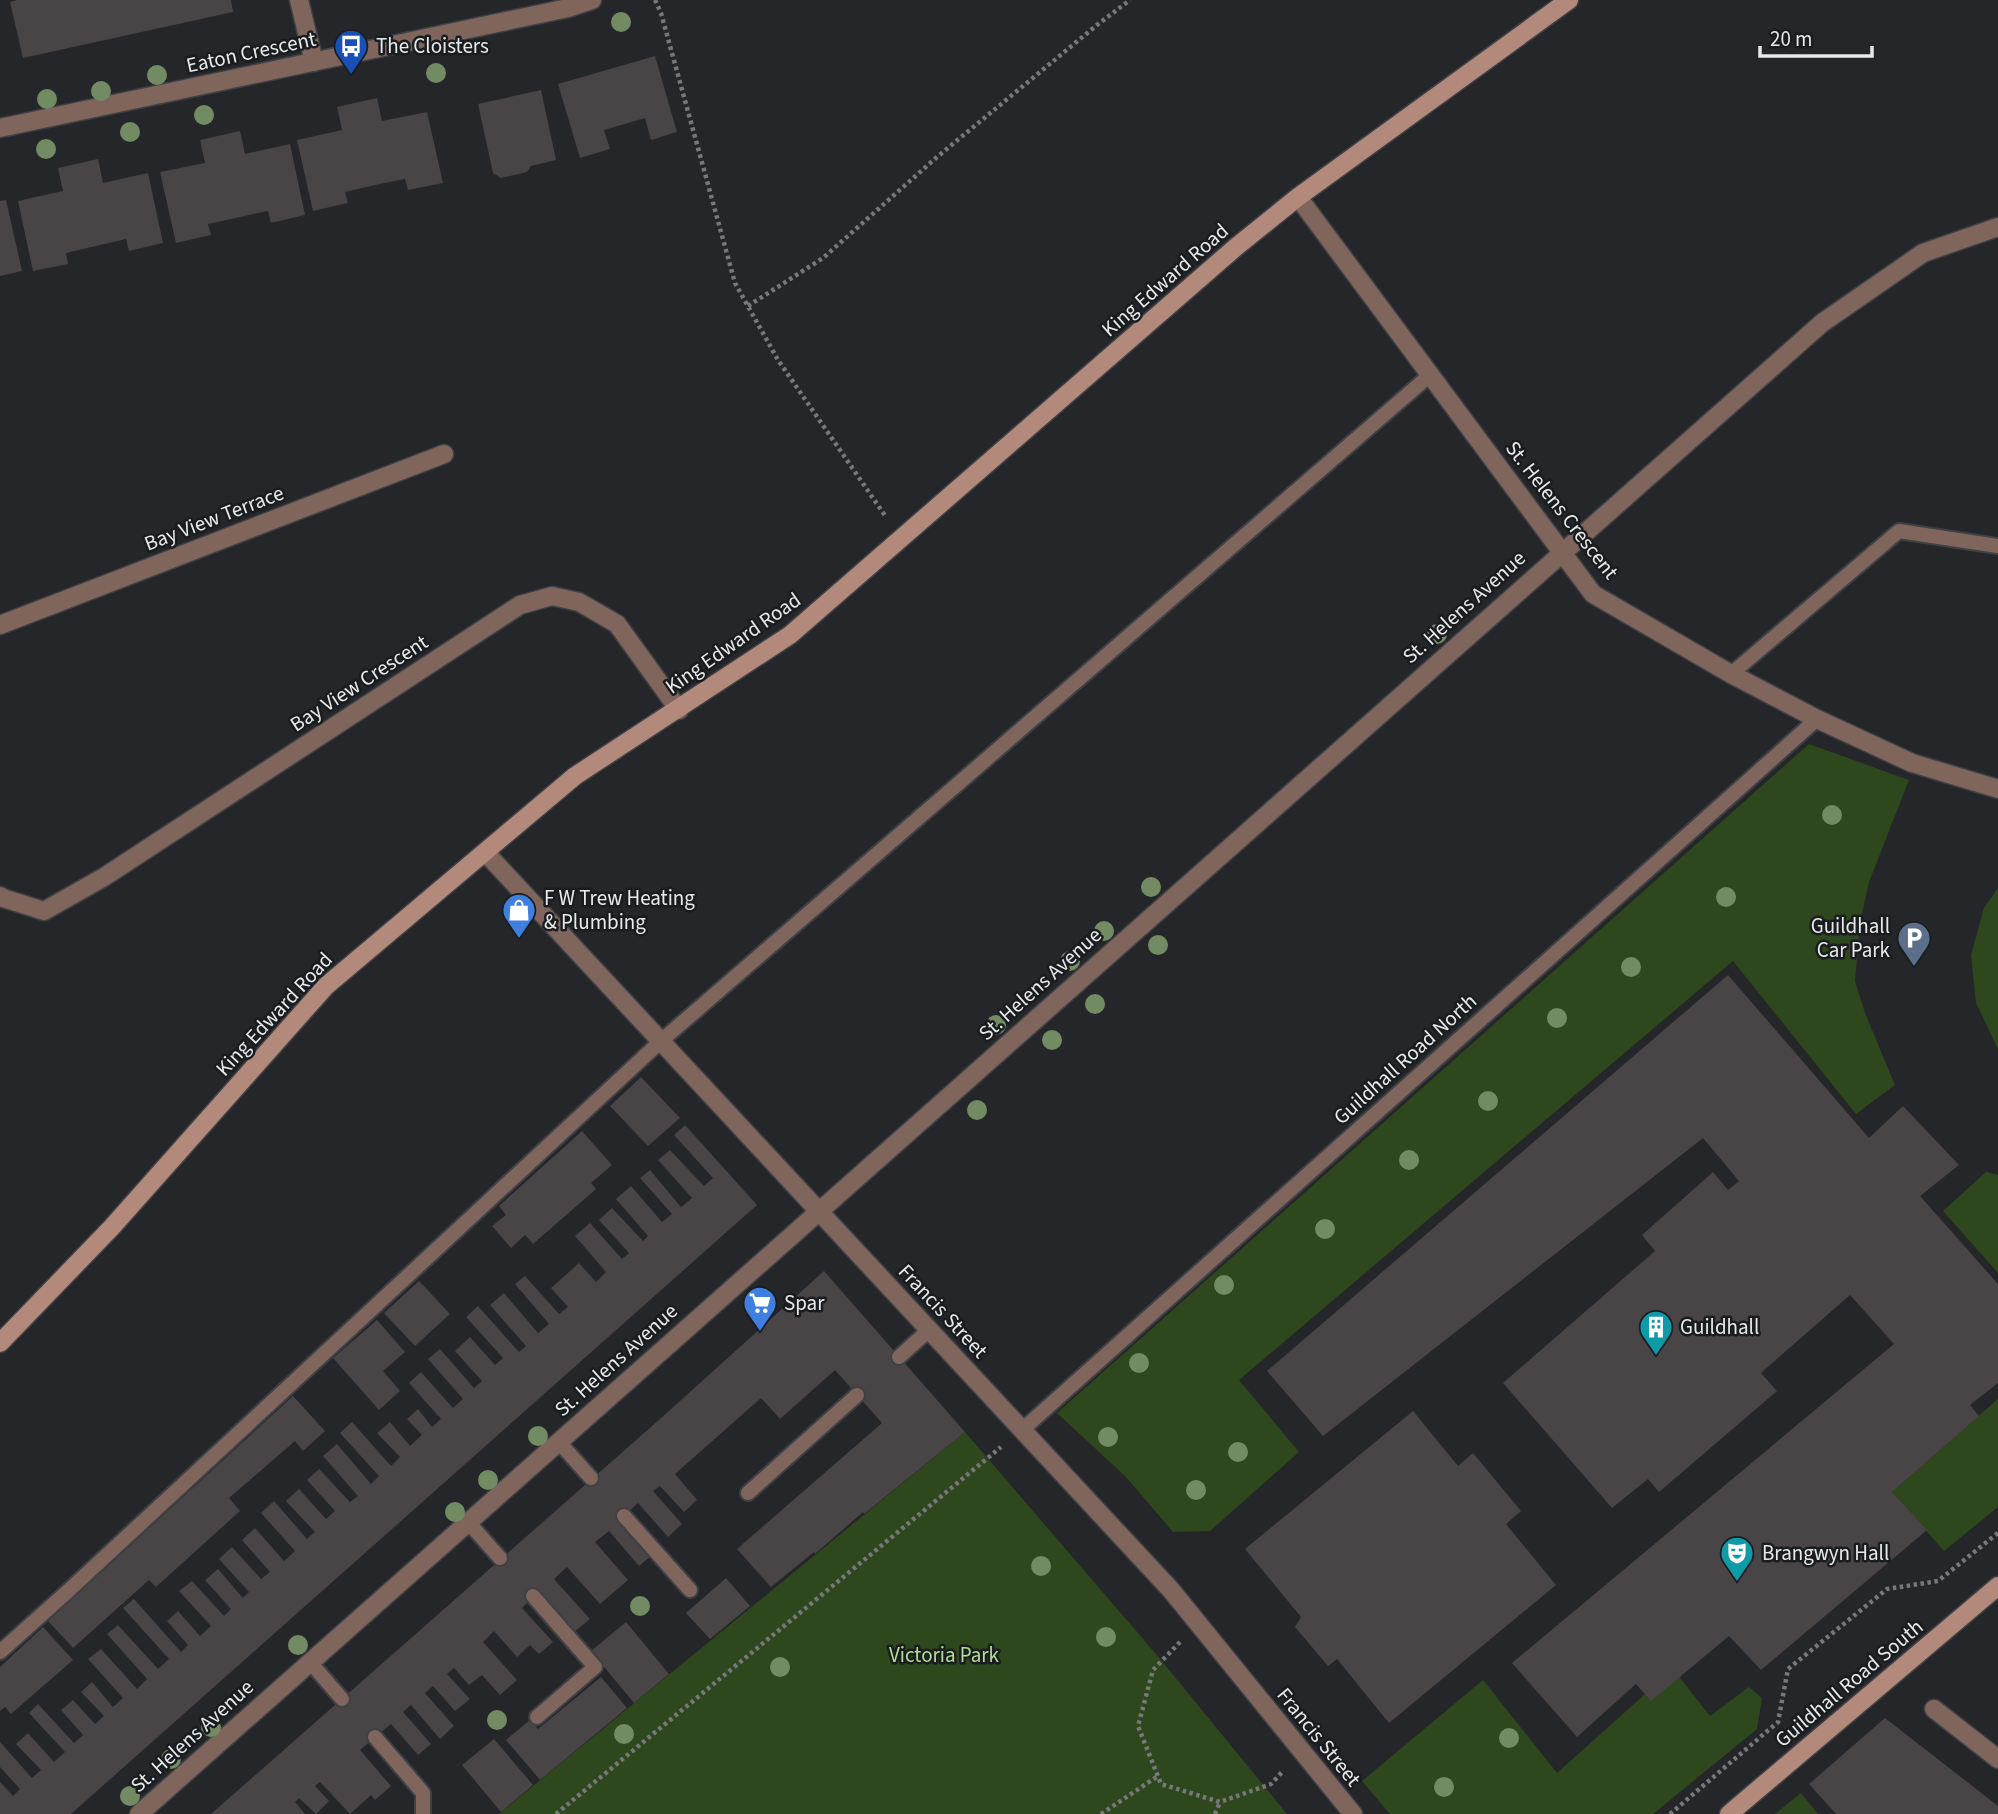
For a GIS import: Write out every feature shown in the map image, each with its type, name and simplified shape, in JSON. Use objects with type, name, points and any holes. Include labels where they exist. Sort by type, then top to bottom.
[{"type":"street","points":[[299,0],[314,62]]},
{"type":"street","name":"Eaton Crescent","points":[[0,128],[555,11],[592,0]]},
{"type":"street","name":"King Edward Road","points":[[0,1343],[112,1227],[326,986],[575,776],[790,635],[1236,247],[1298,197],[1569,0]]},
{"type":"street","name":"St. Helens Crescent","points":[[1298,197],[1593,594],[1731,674],[1816,719],[1912,763],[1998,789]]},
{"type":"street","name":"St. Helens Avenue","points":[[139,1814],[1822,323],[1923,253],[1998,228]]},
{"type":"street","name":"Bay View Terrace","points":[[0,625],[444,454]]},
{"type":"street","name":"Bay View Crescent","points":[[0,896],[44,911],[104,877],[520,605],[552,596],[579,602],[617,624],[679,710]]},
{"type":"street","name":"Francis Street","points":[[485,852],[1171,1590],[1353,1814]]},
{"type":"street","name":"Guildhall Road South","points":[[1730,1814],[1998,1587]]},
{"type":"street","points":[[1934,1709],[1998,1759]]},
{"type":"lane","points":[[0,1652],[661,1041],[1430,375]]},
{"type":"lane","points":[[1731,674],[1899,531],[1998,546]]},
{"type":"lane","name":"Guildhall Road North","points":[[1022,1430],[1816,719]]},
{"type":"lane","points":[[899,1357],[929,1330]]},
{"type":"lane","points":[[748,1493],[857,1395]]},
{"type":"lane","points":[[558,1441],[591,1478]]},
{"type":"lane","points":[[624,1516],[690,1590]]},
{"type":"lane","points":[[468,1522],[500,1558]]},
{"type":"lane","points":[[533,1596],[595,1667],[537,1717]]},
{"type":"lane","points":[[310,1662],[342,1699]]},
{"type":"lane","points":[[375,1737],[423,1793],[424,1814]]},
{"type":"path","points":[[655,0],[661,13],[735,283],[778,360],[902,539]]},
{"type":"path","points":[[748,306],[823,258],[937,157],[1130,0]]},
{"type":"path","points":[[556,1814],[1022,1430]]},
{"type":"path","points":[[1670,1814],[1778,1722],[1788,1669],[1887,1589],[1938,1581],[1998,1532]]},
{"type":"path","points":[[1198,1624],[1153,1670],[1138,1726],[1161,1784],[1220,1802],[1271,1784],[1301,1750]]},
{"type":"path","points":[[1101,1814],[1158,1775]]},
{"type":"path","points":[[1215,1814],[1220,1802]]},
{"type":"green space","points":[[1809,744],[1909,780],[1869,882],[1860,923],[1855,981],[1865,1013],[1895,1085],[1856,1114],[1733,961],[1239,1380],[1299,1452],[1210,1531],[1173,1532],[1126,1477],[1057,1413]]},
{"type":"green space","points":[[1998,888],[1998,1049],[1976,1003],[1971,955],[1984,908]]},
{"type":"green space","points":[[1986,1172],[1998,1175],[1998,1273],[1943,1211]]},
{"type":"green space","points":[[1998,1399],[1998,1507],[1944,1551],[1892,1492]]},
{"type":"green space","name":"Victoria Park","points":[[965,1432],[1156,1654],[1287,1814],[499,1814]]},
{"type":"green space","points":[[1673,1669],[1710,1716],[1749,1687],[1762,1698],[1757,1729],[1653,1814],[1390,1814],[1362,1781],[1483,1680],[1557,1773]]},
{"type":"green space","points":[[1801,1793],[1818,1814],[1775,1814]]},
{"type":"building","points":[[231,0],[233,12],[23,58],[10,2]]},
{"type":"building","points":[[655,56],[677,132],[651,140],[645,118],[604,130],[610,149],[580,158],[558,84]]},
{"type":"building","points":[[541,90],[556,160],[531,166],[527,172],[501,178],[493,173],[478,104]]},
{"type":"building","points":[[377,98],[382,121],[427,112],[443,183],[408,190],[405,179],[375,185],[345,192],[348,203],[313,211],[297,140],[342,130],[337,107]]},
{"type":"building","points":[[240,131],[245,154],[290,144],[305,215],[271,223],[268,211],[208,224],[211,235],[176,243],[160,172],[205,163],[200,140]]},
{"type":"building","points":[[98,159],[103,183],[148,173],[163,243],[129,251],[126,239],[66,253],[68,264],[33,271],[18,201],[63,191],[58,168]]},
{"type":"building","points":[[6,200],[22,271],[0,276],[0,201]]},
{"type":"building","name":"Guildhall","points":[[1728,975],[1869,1138],[1903,1106],[1959,1165],[1920,1196],[1998,1284],[1998,1383],[1970,1405],[1979,1416],[1892,1492],[1927,1530],[1761,1670],[1729,1636],[1651,1701],[1636,1684],[1577,1737],[1512,1663],[1894,1344],[1850,1295],[1761,1373],[1777,1391],[1659,1492],[1648,1479],[1612,1508],[1503,1383],[1655,1251],[1642,1235],[1713,1172],[1728,1190],[1739,1181],[1703,1138],[1323,1436],[1267,1371]]},
{"type":"building","points":[[641,1077],[680,1118],[648,1146],[610,1106]]},
{"type":"building","points":[[685,1125],[757,1205],[71,1814],[0,1814],[0,1782],[13,1796],[20,1789],[0,1767],[0,1742],[32,1778],[41,1770],[16,1744],[28,1733],[54,1762],[65,1752],[29,1713],[38,1704],[74,1743],[83,1735],[61,1710],[73,1700],[95,1724],[104,1716],[81,1692],[92,1682],[113,1707],[123,1698],[88,1659],[101,1649],[137,1689],[147,1679],[107,1634],[118,1625],[158,1669],[169,1659],[123,1608],[134,1599],[181,1652],[188,1645],[167,1621],[178,1611],[200,1636],[211,1626],[179,1591],[192,1581],[224,1616],[231,1609],[205,1580],[218,1569],[243,1598],[249,1592],[219,1559],[232,1547],[261,1579],[270,1572],[242,1540],[255,1528],[284,1561],[295,1551],[261,1513],[274,1501],[307,1539],[315,1532],[286,1501],[299,1489],[326,1519],[335,1511],[307,1480],[319,1469],[350,1502],[358,1496],[323,1456],[337,1444],[371,1484],[379,1476],[340,1433],[352,1422],[391,1466],[400,1457],[377,1433],[390,1422],[410,1446],[422,1435],[407,1419],[418,1409],[432,1427],[441,1419],[409,1383],[421,1372],[453,1408],[463,1399],[428,1359],[440,1349],[474,1388],[482,1381],[455,1351],[470,1337],[495,1365],[503,1358],[466,1317],[478,1306],[519,1352],[526,1346],[490,1305],[504,1293],[538,1333],[549,1324],[515,1284],[525,1276],[559,1314],[568,1307],[551,1288],[579,1263],[596,1282],[606,1272],[575,1236],[590,1223],[622,1259],[629,1253],[599,1220],[612,1208],[643,1241],[648,1236],[616,1199],[631,1186],[662,1222],[672,1214],[640,1178],[650,1170],[681,1207],[692,1198],[658,1160],[670,1150],[704,1186],[713,1178],[674,1135]]},
{"type":"building","points":[[582,1131],[612,1165],[591,1183],[596,1189],[533,1244],[525,1235],[511,1248],[492,1226],[506,1215],[499,1206]]},
{"type":"building","points":[[824,1271],[965,1432],[771,1587],[737,1549],[882,1423],[835,1370],[780,1419],[761,1398],[675,1474],[697,1500],[684,1512],[660,1486],[653,1491],[682,1524],[668,1537],[638,1503],[619,1520],[651,1556],[639,1566],[609,1531],[595,1542],[628,1580],[600,1604],[567,1567],[554,1579],[590,1619],[574,1632],[538,1592],[522,1608],[553,1642],[539,1654],[530,1645],[517,1657],[494,1631],[483,1642],[517,1680],[500,1695],[482,1675],[469,1685],[454,1668],[447,1674],[470,1699],[455,1711],[433,1686],[425,1693],[454,1726],[440,1739],[411,1705],[403,1712],[431,1744],[418,1755],[391,1724],[360,1750],[391,1786],[375,1800],[371,1795],[350,1814],[320,1782],[315,1786],[329,1801],[316,1814],[299,1798],[295,1802],[305,1814],[211,1814],[660,1419]]},
{"type":"building","points":[[419,1281],[450,1314],[415,1346],[384,1313]]},
{"type":"building","points":[[377,1320],[405,1352],[383,1371],[400,1391],[379,1410],[333,1358]]},
{"type":"building","points":[[293,1396],[325,1431],[303,1451],[295,1441],[229,1498],[240,1511],[156,1587],[149,1580],[73,1648],[48,1621]]},
{"type":"building","points":[[1413,1411],[1458,1466],[1473,1453],[1521,1511],[1506,1524],[1556,1585],[1389,1723],[1337,1659],[1328,1666],[1295,1627],[1301,1617],[1245,1549]]},
{"type":"building","points":[[726,1578],[750,1606],[710,1639],[686,1613]]},
{"type":"building","points":[[626,1622],[669,1674],[634,1703],[591,1651]]},
{"type":"building","points":[[43,1627],[73,1660],[11,1714],[5,1707],[0,1711],[0,1667]]},
{"type":"building","points":[[601,1677],[627,1708],[540,1780],[506,1740],[530,1720],[538,1729]]},
{"type":"building","points":[[1885,1718],[1998,1806],[1998,1814],[1836,1814],[1809,1784]]},
{"type":"building","points":[[494,1739],[533,1785],[501,1812],[462,1765]]},
{"type":"place","name":"The Cloisters","points":[[351,76]]},
{"type":"place","name":"F W Trew Heating & Plumbing","points":[[519,940]]},
{"type":"place","name":"Guildhall Car Park","points":[[1914,968]]},
{"type":"place","name":"Spar","points":[[760,1333]]},
{"type":"place","name":"Guildhall","points":[[1656,1357]]},
{"type":"place","name":"Brangwyn Hall","points":[[1737,1583]]}]
